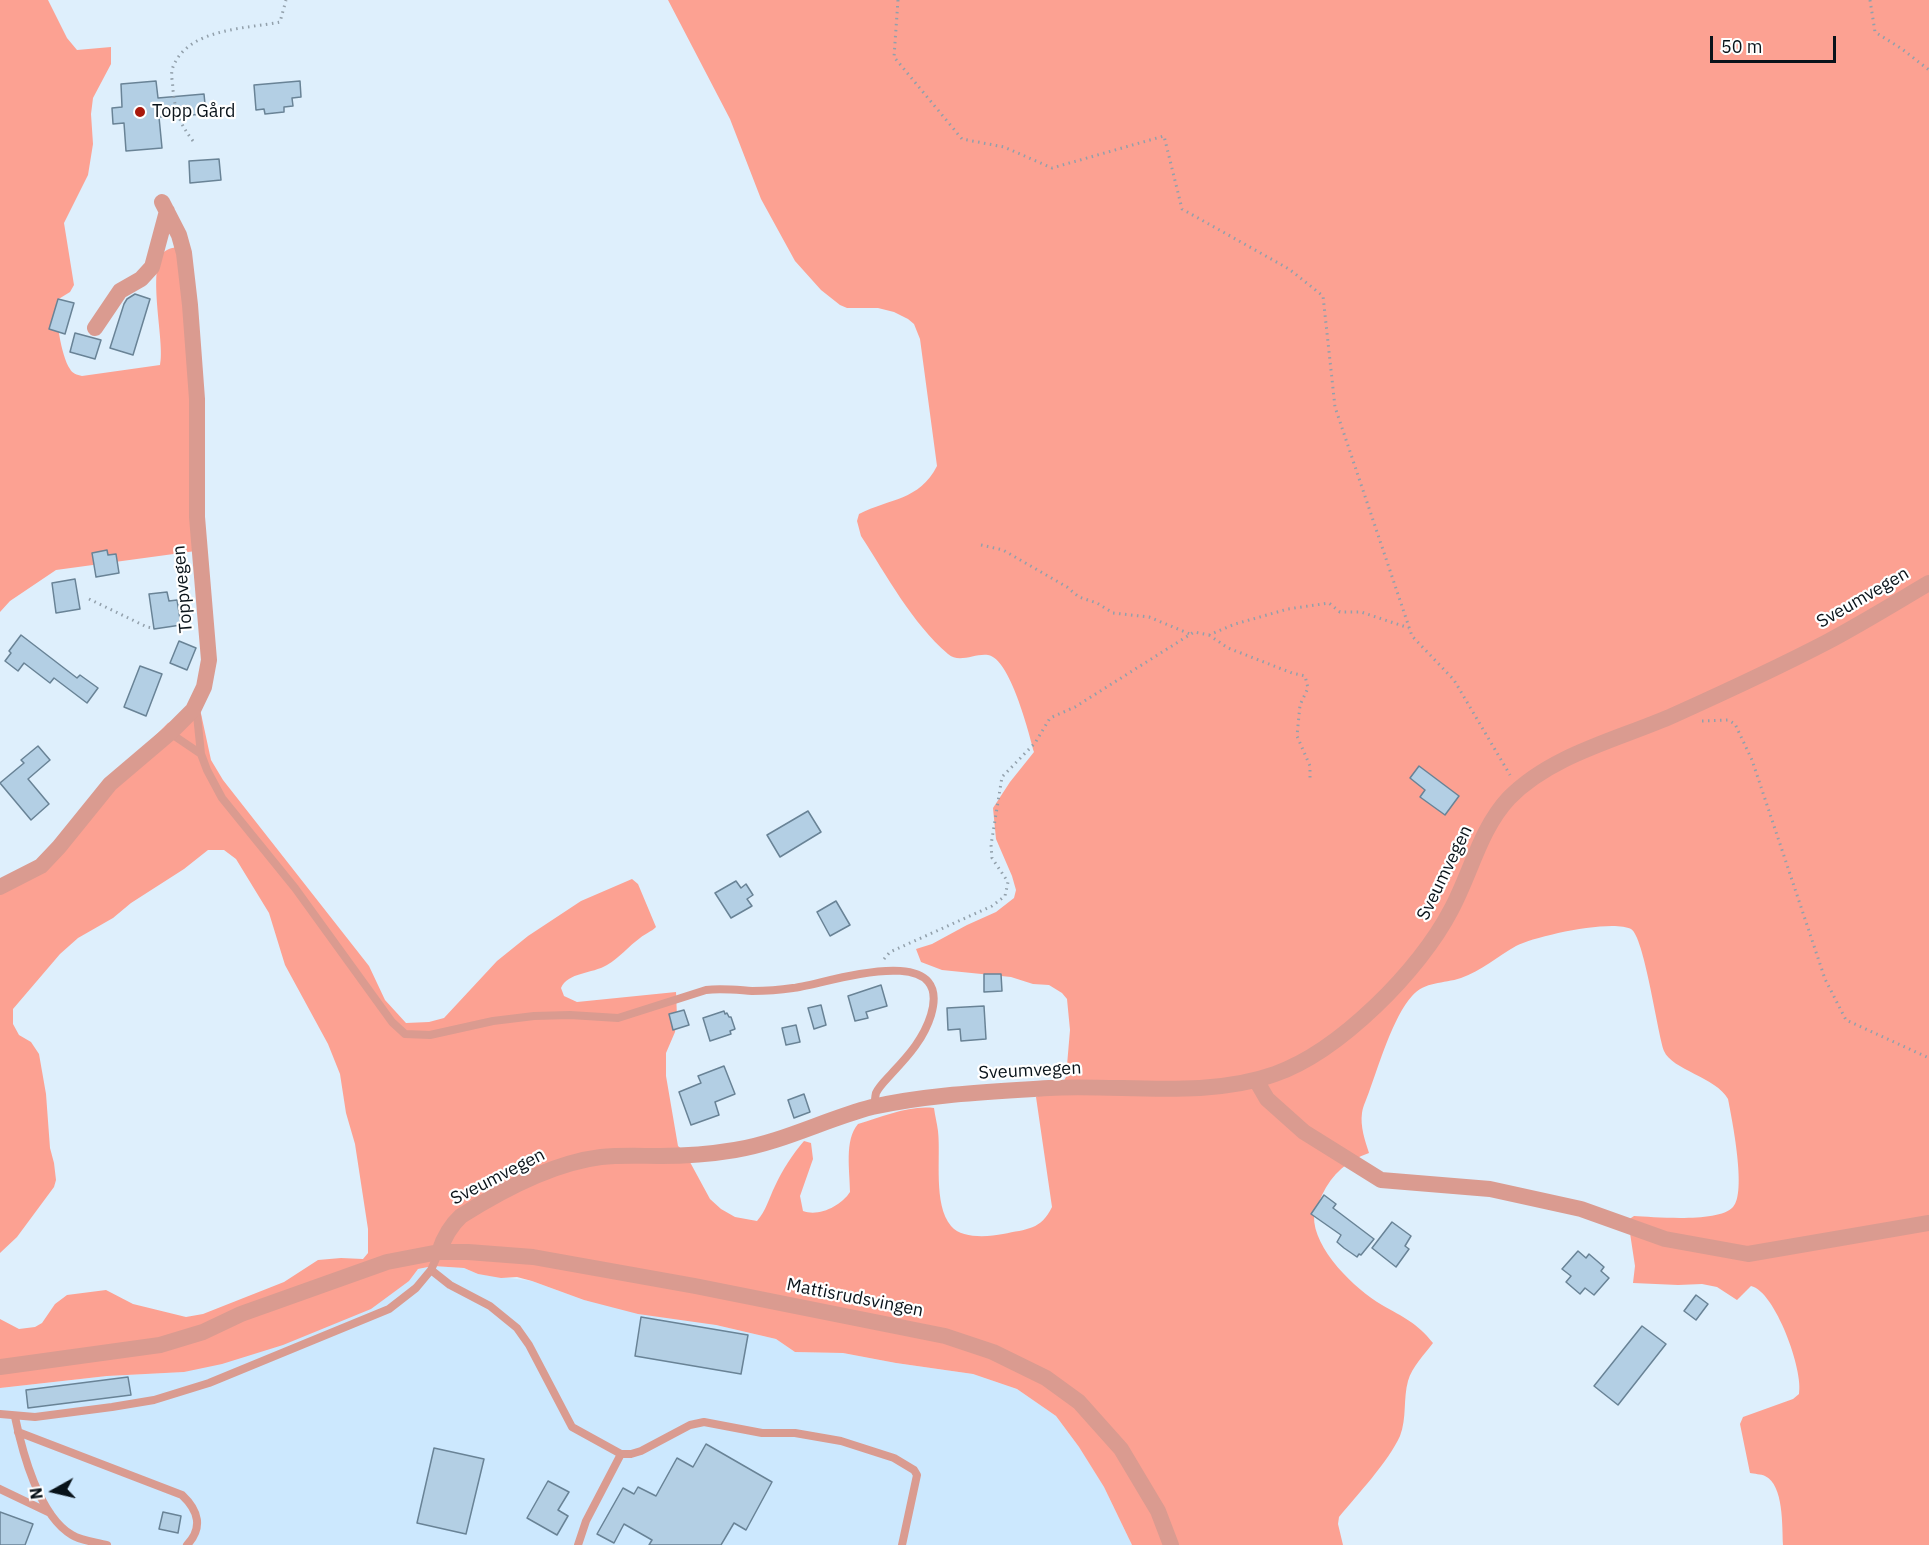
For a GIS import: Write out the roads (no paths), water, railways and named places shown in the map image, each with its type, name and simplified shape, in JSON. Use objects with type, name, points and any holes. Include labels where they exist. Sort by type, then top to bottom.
[{"type":"street","name":"Toppvegen","points":[[0,886],[41,866],[110,784],[170,733],[193,710],[204,687],[209,660],[197,517],[197,399],[184,253],[179,235],[165,206],[152,267],[141,279],[120,291],[95,328]]},
{"type":"street","name":"Sveumvegen","points":[[439,1252],[444,1237],[453,1223],[461,1216],[514,1187],[561,1167],[601,1157],[684,1155],[733,1150],[758,1145],[874,1107],[936,1097],[1062,1088],[1201,1087],[1256,1080],[1292,1068],[1310,1058],[1353,1024],[1402,980],[1437,934],[1452,908],[1494,817],[1518,790],[1532,779],[1571,757],[1674,715],[1827,642],[1929,583]]},
{"type":"street","points":[[1256,1080],[1267,1099],[1304,1132],[1381,1180],[1491,1189],[1581,1209],[1665,1239],[1748,1254],[1929,1223]]},
{"type":"street","points":[[0,1367],[159,1345],[203,1332],[241,1314],[387,1262],[439,1252]]},
{"type":"street","name":"Mattisrudsvingen","points":[[439,1252],[533,1257],[684,1284],[945,1336],[993,1352],[1046,1378],[1079,1402],[1121,1449],[1158,1511],[1171,1545]]},
{"type":"lane","points":[[193,710],[197,715],[201,754],[222,798],[295,888],[392,1022],[405,1034],[430,1035],[493,1021],[534,1016],[570,1015],[618,1018],[716,988],[754,991],[794,988],[874,971],[907,972],[918,975],[930,986],[933,1001],[932,1012],[924,1033],[876,1094],[874,1107]]},
{"type":"lane","points":[[170,733],[201,754]]},
{"type":"lane","points":[[0,1414],[15,1417],[53,1416],[122,1406],[154,1400],[209,1383],[389,1309],[403,1300],[431,1270],[439,1252]]},
{"type":"lane","points":[[431,1270],[450,1285],[490,1306],[518,1328],[572,1427],[621,1454],[641,1451],[690,1425],[704,1422],[762,1433],[795,1433],[830,1439],[885,1454],[914,1470],[917,1475],[902,1545]]},
{"type":"lane","points":[[15,1417],[36,1484],[50,1513],[59,1525],[72,1535],[107,1545]]},
{"type":"lane","points":[[18,1432],[182,1495],[188,1500],[196,1514],[198,1526],[197,1533],[187,1545]]},
{"type":"lane","points":[[578,1545],[586,1521],[621,1454]]},
{"type":"lane","points":[[0,1489],[50,1513]]},
{"type":"place","name":"Topp Gård","points":[[140,112]]}]
